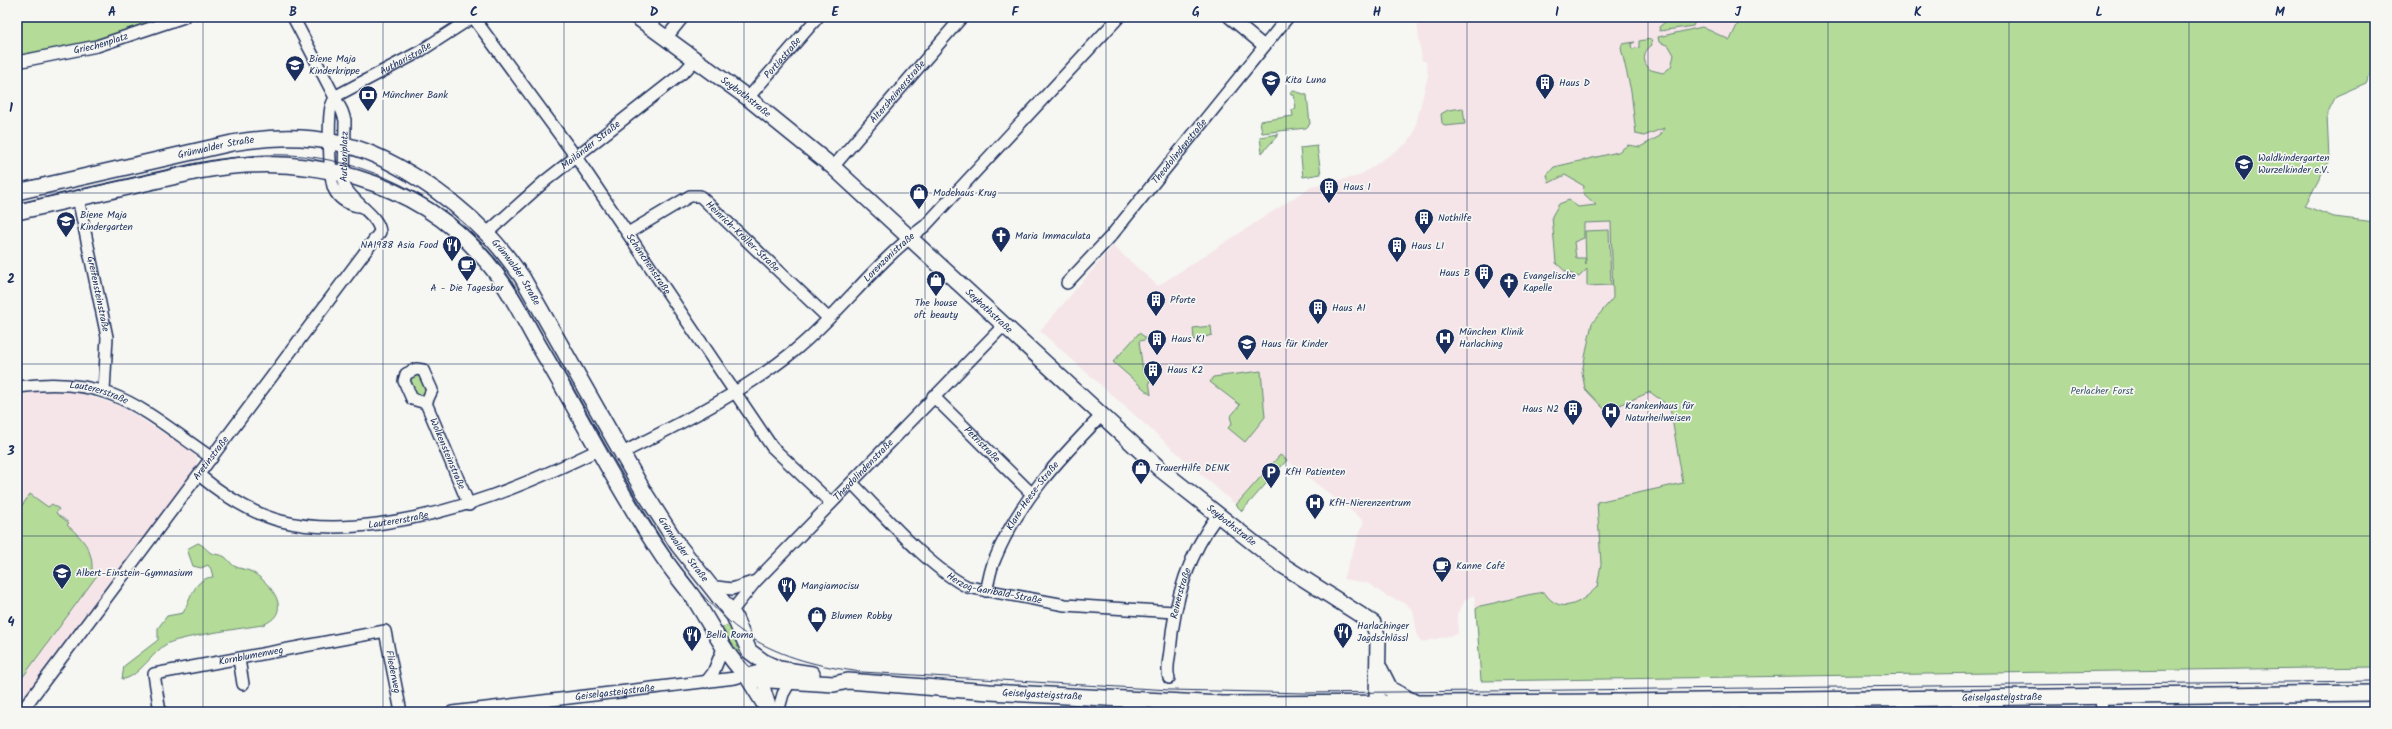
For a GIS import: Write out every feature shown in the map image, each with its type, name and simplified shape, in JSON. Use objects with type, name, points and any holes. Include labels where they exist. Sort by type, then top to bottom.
[{"type":"main road","name":"Seybothstraße","points":[[637,17],[748,98],[833,167],[911,236],[1160,469],[1217,516],[1279,563],[1373,622],[1377,631],[1379,665]]},
{"type":"main road","name":"Grünwalder Straße","points":[[17,192],[256,139],[296,138],[338,143],[381,159],[423,183],[454,204],[487,233],[502,251],[533,295],[664,525],[709,586],[731,612],[744,642],[755,656],[779,669],[848,681]]},
{"type":"main road","name":"Grünwalder Straße","points":[[17,212],[228,166],[270,164],[338,172],[370,181],[412,200],[444,220],[480,254],[515,301],[598,450],[656,546],[744,675]]},
{"type":"main road","points":[[707,619],[722,620],[731,612]]},
{"type":"main road","points":[[1379,665],[1390,689],[1417,704]]},
{"type":"main road","points":[[1377,708],[1379,665]]},
{"type":"main road","name":"Geiselgasteigstraße","points":[[744,675],[761,676],[790,682],[834,684],[848,681],[1160,707],[1229,704],[1377,708],[1417,704],[2375,692]]},
{"type":"street","name":"Griechenplatz","points":[[17,62],[96,46],[184,17]]},
{"type":"street","points":[[292,17],[336,96]]},
{"type":"street","name":"Autharistraße","points":[[336,96],[419,52],[473,17]]},
{"type":"street","name":"Schönchenstraße","points":[[473,17],[576,157],[772,448],[831,503]]},
{"type":"street","points":[[666,38],[683,17]]},
{"type":"street","name":"Portiastraße","points":[[748,98],[818,17]]},
{"type":"street","name":"Altersheimerstraße","points":[[833,167],[962,17]]},
{"type":"street","name":"Lorenzonistraße","points":[[622,453],[736,393],[794,351],[899,245],[925,226],[1119,17]]},
{"type":"street","points":[[1229,17],[1264,46]]},
{"type":"street","name":"Theodolindenstraße","points":[[1067,283],[1111,236],[1288,17]]},
{"type":"street","name":"Mailänder Straße","points":[[487,233],[545,182],[685,71],[696,59]]},
{"type":"street","name":"Authariplatz","points":[[336,96],[331,107],[338,143],[338,172],[347,193],[359,206]]},
{"type":"street","name":"Authariplatz","points":[[336,96],[345,120],[338,143]]},
{"type":"street","name":"Heinrich-Kröller-Straße","points":[[628,233],[690,196],[700,196],[828,318]]},
{"type":"street","name":"Greifensteinstraße","points":[[78,198],[108,337],[104,391]]},
{"type":"street","name":"Aretinstraße","points":[[21,712],[380,232],[378,222],[359,206]]},
{"type":"street","name":"Theodolindenstraße","points":[[709,586],[732,589],[756,581],[852,483],[933,396],[1005,324]]},
{"type":"street","name":"Lautererstraße","points":[[17,387],[57,383],[84,385],[104,391],[132,403],[212,458]]},
{"type":"street","name":"Petristraße","points":[[933,396],[1031,493]]},
{"type":"street","name":"Wolkensteinstraße","points":[[426,402],[469,505]]},
{"type":"street","name":"Klara-Heese-Straße","points":[[986,591],[994,560],[1031,493],[1102,415]]},
{"type":"street","name":"Lautererstraße","points":[[199,475],[219,492],[262,515],[281,522],[308,525],[360,526],[439,514],[469,505],[535,479],[598,450]]},
{"type":"street","name":"Herzog-Garibald-Straße","points":[[852,483],[928,558],[954,580],[968,587],[1065,605],[1174,612]]},
{"type":"street","name":"Reinerstraße","points":[[1169,678],[1174,612],[1193,556],[1217,516]]},
{"type":"street","points":[[731,612],[756,581]]},
{"type":"street","name":"Kornblumenweg","points":[[160,712],[154,674],[385,631]]},
{"type":"street","name":"Fliederweg","points":[[385,631],[401,712]]},
{"type":"street","points":[[706,682],[713,673],[724,646]]},
{"type":"street","points":[[755,656],[772,712]]},
{"type":"street","points":[[239,659],[243,684]]},
{"type":"street","name":"Geiselgasteigstraße","points":[[761,676],[779,669]]},
{"type":"street","points":[[744,675],[767,712]]},
{"type":"street","name":"Geiselgasteigstraße","points":[[452,712],[706,682],[744,675]]},
{"type":"street","points":[[778,712],[783,694],[790,682]]},
{"type":"street","points":[[2101,696],[2102,712]]},
{"type":"shaded area","name":"München Klinik Harlaching","points":[[1416,17],[1782,17],[1854,630],[1479,648],[1474,595],[1466,599],[1457,614],[1458,634],[1421,642],[1418,638],[1413,610],[1405,603],[1386,596],[1368,583],[1343,579],[1364,521],[1280,455],[1236,505],[1040,331],[1113,246],[1158,286],[1312,186],[1359,176],[1406,144],[1414,133],[1428,75],[1426,61],[1422,61]]},
{"type":"shaded area","name":"Albert-Einstein-Gymnasium","points":[[51,390],[72,391],[121,406],[193,452],[197,458],[197,465],[196,471],[17,710],[17,395]]},
{"type":"green space","points":[[17,17],[171,17],[100,40],[17,57]]},
{"type":"green space","points":[[1671,17],[1697,17],[1693,26],[1660,31],[1659,27]]},
{"type":"green space","name":"Perlacher Forst","points":[[1741,17],[2375,17],[2375,63],[2366,83],[2336,96],[2327,114],[2329,160],[2305,206],[2334,217],[2375,222],[2375,667],[1481,681],[1476,609],[1480,606],[1544,592],[1557,604],[1563,605],[1570,605],[1584,598],[1597,587],[1601,564],[1597,502],[1683,483],[1670,407],[1650,392],[1606,411],[1585,389],[1582,372],[1592,323],[1613,298],[1611,222],[1584,223],[1584,238],[1574,242],[1576,258],[1585,258],[1586,264],[1585,231],[1609,230],[1611,285],[1587,286],[1587,269],[1579,277],[1565,271],[1556,263],[1552,216],[1559,204],[1569,200],[1578,207],[1596,205],[1583,193],[1584,186],[1565,175],[1549,183],[1547,175],[1554,167],[1618,152],[1628,145],[1640,147],[1660,136],[1664,128],[1644,136],[1636,134],[1631,91],[1621,48],[1622,44],[1635,42],[1631,44],[1632,49],[1639,48],[1639,41],[1651,39],[1652,45],[1646,51],[1644,58],[1646,64],[1651,70],[1663,73],[1671,67],[1674,55],[1669,46],[1659,42],[1658,37],[1702,27],[1730,40]]},
{"type":"green space","points":[[1294,91],[1307,95],[1310,124],[1306,128],[1262,133],[1260,121],[1293,116],[1292,110],[1296,109],[1294,95],[1291,95],[1290,92]]},
{"type":"green space","points":[[1463,108],[1465,124],[1445,126],[1442,123],[1441,114],[1448,110]]},
{"type":"green space","points":[[1279,134],[1262,153],[1260,137]]},
{"type":"green space","points":[[1317,146],[1321,174],[1303,177],[1300,148]]},
{"type":"green space","points":[[1211,326],[1212,335],[1194,340],[1193,328]]},
{"type":"green space","points":[[1139,333],[1145,337],[1145,340],[1139,341],[1143,371],[1155,370],[1156,380],[1149,381],[1151,395],[1113,362]]},
{"type":"green space","points":[[1261,371],[1265,417],[1245,442],[1228,428],[1232,423],[1230,417],[1240,405],[1210,382],[1213,377]]},
{"type":"green space","points":[[415,374],[420,375],[427,390],[424,397],[416,396],[410,378]]},
{"type":"green space","points":[[1280,455],[1287,460],[1242,511],[1236,505]]},
{"type":"green space","points":[[30,494],[48,507],[52,504],[59,509],[56,513],[69,523],[67,525],[86,544],[91,556],[92,570],[98,574],[17,685],[17,513]]},
{"type":"green space","points":[[198,543],[211,553],[222,555],[234,566],[250,571],[266,583],[276,598],[278,606],[277,613],[272,620],[262,625],[196,636],[171,642],[160,649],[133,675],[122,679],[124,666],[158,640],[158,628],[167,616],[183,613],[197,585],[207,578],[213,577],[211,569],[208,565],[201,568],[193,566],[187,549]]},
{"type":"green space","points":[[730,625],[742,651],[737,655],[718,626],[722,627]]},
{"type":"tram line","points":[[17,204],[192,165],[229,158],[265,155],[303,156],[332,161],[360,168],[388,179],[414,192],[439,208],[462,226],[483,246],[502,269],[526,305],[609,454],[660,539],[689,579],[710,604],[735,626],[761,644],[789,656],[817,664],[862,672],[1170,690],[1306,693],[2375,681]]},
{"type":"place","name":"Biene Maja Kinderkrippe","points":[[295,82]]},
{"type":"place","name":"Kita Luna","points":[[1271,97]]},
{"type":"place","name":"Haus D","points":[[1545,100]]},
{"type":"place","name":"Münchner Bank","points":[[368,112]]},
{"type":"place","name":"Waldkindergarten Wurzelkinder e.V.","points":[[2244,181]]},
{"type":"place","name":"Haus I","points":[[1329,204]]},
{"type":"place","name":"Modehaus Krug","points":[[919,210]]},
{"type":"place","name":"Nothilfe","points":[[1424,235]]},
{"type":"place","name":"Biene Maja Kindergarten","points":[[66,238]]},
{"type":"place","name":"Maria Immaculata","points":[[1001,253]]},
{"type":"place","name":"NA1988 Asia Food","points":[[452,262]]},
{"type":"place","name":"Haus L1","points":[[1397,263]]},
{"type":"place","name":"A - Die Tagesbar","points":[[467,282]]},
{"type":"place","name":"Haus B","points":[[1484,290]]},
{"type":"place","name":"The house oft beauty","points":[[936,297]]},
{"type":"place","name":"Evangelische Kapelle","points":[[1509,299]]},
{"type":"place","name":"Pforte","points":[[1156,317]]},
{"type":"place","name":"Haus A1","points":[[1318,325]]},
{"type":"place","name":"München Klinik Harlaching","points":[[1445,355]]},
{"type":"place","name":"Haus K1","points":[[1157,356]]},
{"type":"place","name":"Haus für Kinder","points":[[1247,361]]},
{"type":"place","name":"Haus K2","points":[[1153,387]]},
{"type":"place","name":"Haus N2","points":[[1573,426]]},
{"type":"place","name":"Krankenhaus für Naturheilweisen","points":[[1611,429]]},
{"type":"place","name":"TrauerHilfe DENK","points":[[1141,485]]},
{"type":"place","name":"KfH Patienten","points":[[1271,489]]},
{"type":"place","name":"KfH-Nierenzentrum","points":[[1315,520]]},
{"type":"place","name":"Kanne Café","points":[[1442,583]]},
{"type":"place","name":"Albert-Einstein-Gymnasium","points":[[62,590]]},
{"type":"place","name":"Mangiamocisu","points":[[787,603]]},
{"type":"place","name":"Blumen Robby","points":[[817,633]]},
{"type":"place","name":"Harlachinger Jagdschlössl","points":[[1343,649]]},
{"type":"place","name":"Bella Roma","points":[[692,652]]}]
